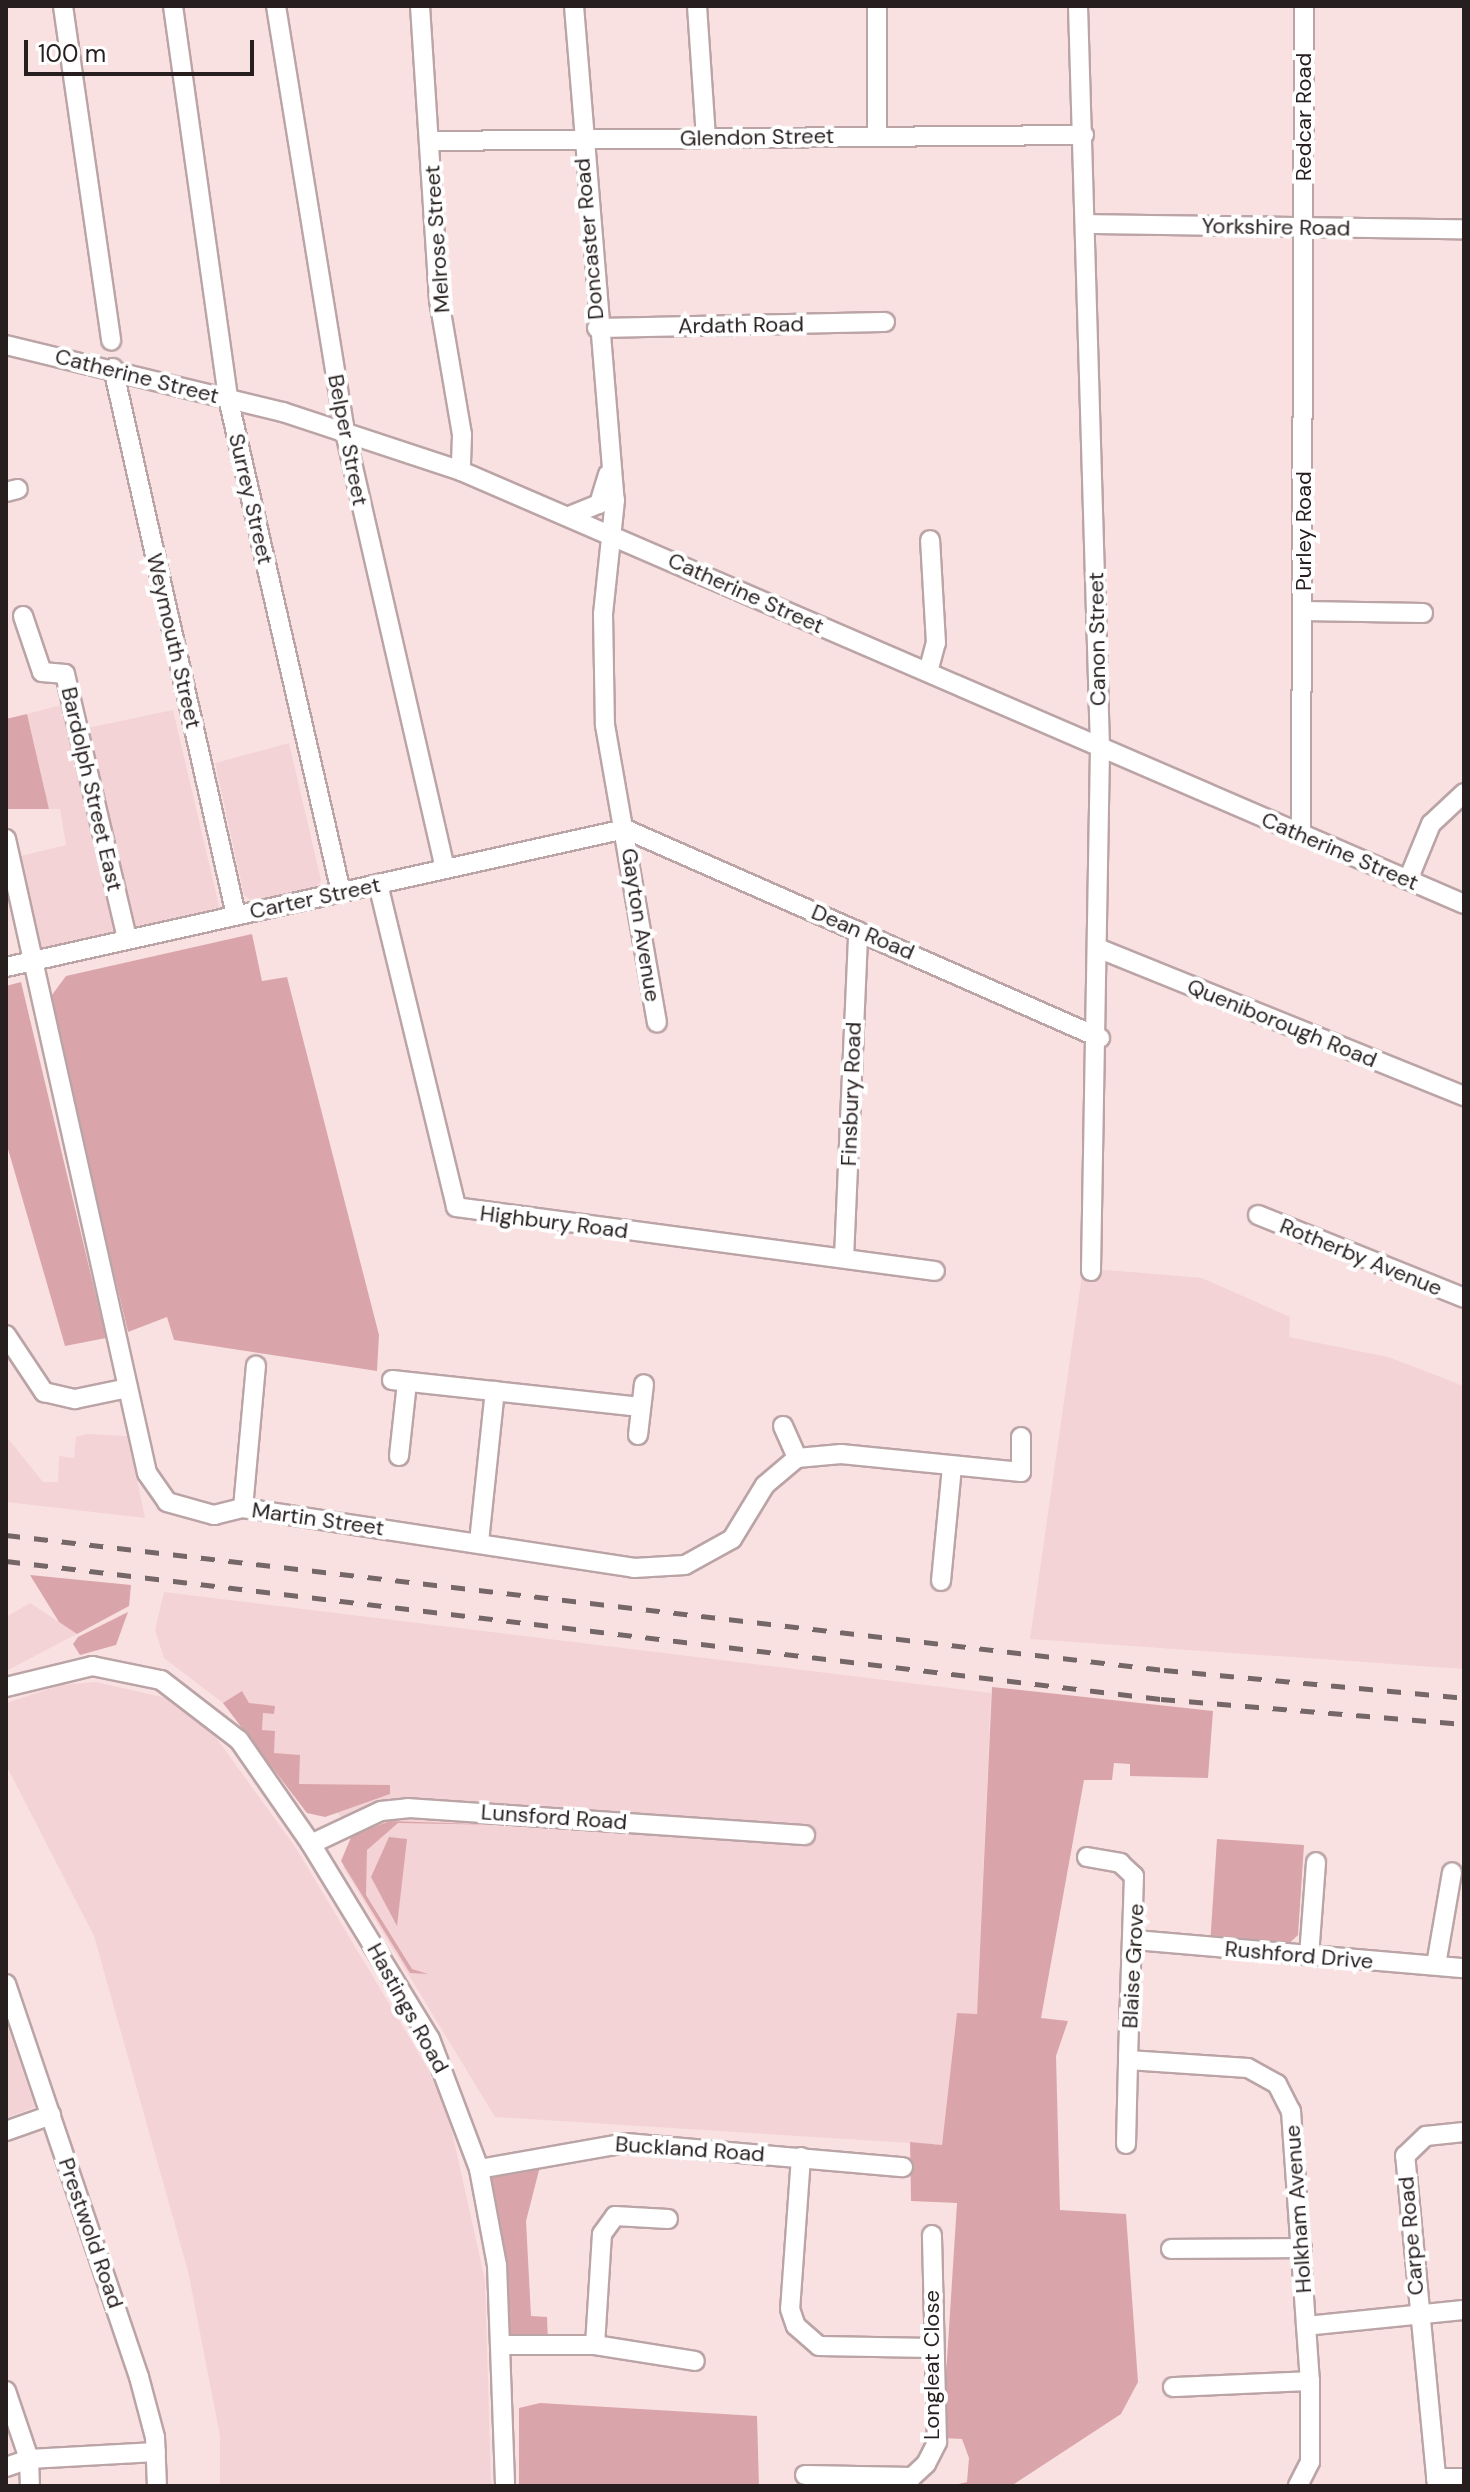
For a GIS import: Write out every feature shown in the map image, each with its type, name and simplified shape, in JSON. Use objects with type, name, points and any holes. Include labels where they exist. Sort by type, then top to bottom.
[{"type":"street","points":[[63,6],[111,341]]},
{"type":"street","name":"Surrey Street","points":[[173,6],[228,398],[341,892]]},
{"type":"street","name":"Belper Street","points":[[276,6],[345,432],[445,869]]},
{"type":"street","name":"Melrose Street","points":[[420,6],[461,471]]},
{"type":"street","name":"Doncaster Road","points":[[574,6],[580,139],[608,471],[615,500],[610,533]]},
{"type":"street","points":[[697,6],[706,138]]},
{"type":"street","points":[[877,6],[877,136]]},
{"type":"street","name":"Canon Street","points":[[1078,6],[1087,224],[1100,749],[1100,1038],[1091,1271]]},
{"type":"street","name":"Redcar Road","points":[[1304,6],[1305,228]]},
{"type":"street","name":"Glendon Street","points":[[430,141],[1084,135]]},
{"type":"street","name":"Yorkshire Road","points":[[1087,224],[1464,229]]},
{"type":"street","name":"Purley Road","points":[[1301,834],[1305,228]]},
{"type":"street","name":"Ardath Road","points":[[597,328],[885,322]]},
{"type":"street","name":"Catherine Street","points":[[6,345],[113,368],[228,398],[345,432],[461,471],[1464,904]]},
{"type":"street","name":"Weymouth Street","points":[[113,368],[236,915]]},
{"type":"street","name":"Doncaster Road","points":[[569,516],[599,504],[608,471]]},
{"type":"street","name":"Gayton Avenue","points":[[610,533],[601,660],[657,1022]]},
{"type":"street","points":[[928,672],[936,643],[930,540]]},
{"type":"street","points":[[1303,611],[1423,613]]},
{"type":"street","name":"Bardolph Street East","points":[[23,616],[42,672],[65,674],[127,938]]},
{"type":"street","points":[[1408,880],[1431,824],[1464,793]]},
{"type":"street","name":"Carter Street","points":[[6,967],[625,829]]},
{"type":"street","name":"Dean Road","points":[[625,829],[1100,1038]]},
{"type":"street","name":"Martin Street","points":[[6,839],[128,1388],[158,1497],[214,1515],[243,1508],[634,1568],[685,1565],[732,1539],[765,1485],[797,1458]]},
{"type":"street","name":"Highbury Road","points":[[378,884],[456,1207],[935,1271]]},
{"type":"street","name":"Finsbury Road","points":[[844,1258],[858,931]]},
{"type":"street","name":"Queniborough Road","points":[[1100,949],[1464,1096]]},
{"type":"street","name":"Rotherby Avenue","points":[[1258,1215],[1464,1298]]},
{"type":"street","points":[[6,1335],[44,1392],[75,1399],[128,1388]]},
{"type":"street","points":[[243,1508],[256,1366]]},
{"type":"street","points":[[399,1456],[400,1381],[641,1407]]},
{"type":"street","points":[[638,1435],[644,1384]]},
{"type":"street","points":[[479,1542],[495,1391]]},
{"type":"street","points":[[783,1426],[797,1458],[841,1454],[1021,1472],[1021,1437]]},
{"type":"street","points":[[941,1581],[952,1466]]},
{"type":"street","name":"Hastings Road","points":[[6,1687],[81,1667],[133,1669],[216,1715],[311,1844],[430,2039],[479,2169],[501,2345],[505,2486]]},
{"type":"street","name":"Lunsford Road","points":[[311,1844],[369,1815],[408,1808],[805,1835]]},
{"type":"street","name":"Blaise Grove","points":[[1087,1857],[1120,1863],[1134,1876],[1135,1940],[1128,2060]]},
{"type":"street","points":[[1309,1956],[1316,1862]]},
{"type":"street","points":[[1436,1965],[1452,1872]]},
{"type":"street","name":"Rushford Drive","points":[[1135,1940],[1464,1968]]},
{"type":"street","name":"Prestwold Road","points":[[6,1984],[139,2377],[156,2452],[157,2486]]},
{"type":"street","points":[[1126,2144],[1128,2060]]},
{"type":"street","name":"Holkham Avenue","points":[[1128,2060],[1248,2068],[1277,2084],[1298,2150],[1310,2381],[1302,2482]]},
{"type":"street","points":[[6,2131],[51,2115]]},
{"type":"street","name":"Carpe Road","points":[[1436,2482],[1429,2382],[1418,2312],[1405,2156],[1412,2143],[1439,2131],[1464,2132]]},
{"type":"street","name":"Buckland Road","points":[[479,2169],[594,2144],[801,2157],[903,2167]]},
{"type":"street","points":[[801,2157],[790,2309],[796,2326],[819,2346],[932,2348]]},
{"type":"street","points":[[595,2345],[602,2234],[615,2216],[668,2219]]},
{"type":"street","name":"Longleat Close","points":[[805,2475],[854,2481],[912,2477],[926,2464],[937,2442],[932,2348],[932,2235]]},
{"type":"street","points":[[1171,2249],[1302,2248]]},
{"type":"street","name":"Carpe Road","points":[[1306,2326],[1418,2312],[1464,2310]]},
{"type":"street","points":[[501,2345],[595,2345],[695,2361]]},
{"type":"street","points":[[1173,2387],[1310,2381]]},
{"type":"street","points":[[6,2391],[29,2459],[30,2486]]},
{"type":"street","points":[[6,2467],[29,2459],[156,2452]]},
{"type":"street","points":[[1436,2482],[1464,2478]]},
{"type":"shaded area","points":[[69,703],[122,935],[38,957],[13,858],[66,845],[60,809],[49,809],[27,714]]},
{"type":"shaded area","points":[[173,710],[220,910],[128,933],[82,729]]},
{"type":"shaded area","points":[[27,714],[49,809],[6,809],[6,719]]},
{"type":"shaded area","points":[[289,743],[321,880],[316,890],[254,903],[244,895],[215,763]]},
{"type":"shaded area","points":[[252,934],[262,981],[287,977],[379,1335],[377,1371],[174,1340],[167,1317],[128,1332],[49,999],[66,976]]},
{"type":"shaded area","points":[[21,982],[106,1338],[65,1346],[6,1142],[6,986]]},
{"type":"shaded area","points":[[1083,1268],[1202,1278],[1290,1317],[1289,1337],[1388,1357],[1464,1386],[1464,1669],[1030,1639]]},
{"type":"shaded area","points":[[87,1434],[128,1436],[145,1518],[6,1502],[6,1436],[43,1482],[58,1482],[59,1456],[74,1458],[76,1437]]},
{"type":"shaded area","points":[[30,1575],[131,1585],[129,1606],[77,1634],[59,1622]]},
{"type":"shaded area","points":[[164,1592],[991,1693],[977,2015],[957,2013],[942,2145],[495,2117],[343,1867],[352,1835],[338,1813],[307,1813],[223,1703],[164,1658],[155,1630]]},
{"type":"shaded area","points":[[30,1603],[77,1634],[6,1671],[6,1617]]},
{"type":"shaded area","points":[[128,1612],[116,1645],[80,1655],[73,1644],[78,1637]]},
{"type":"shaded area","points":[[96,1682],[166,1698],[215,1736],[296,1848],[427,2067],[449,2118],[485,2280],[491,2486],[220,2486],[220,2436],[188,2271],[94,1936],[6,1765],[6,1703],[61,1685]]},
{"type":"shaded area","points":[[992,1687],[1213,1711],[1208,1778],[1130,1776],[1130,1764],[1114,1763],[1112,1780],[1084,1780],[1041,2018],[1068,2021],[1056,2056],[1060,2210],[1126,2214],[1138,2382],[1121,2414],[1011,2486],[950,2486],[967,2482],[969,2458],[962,2439],[942,2438],[957,2203],[911,2201],[910,2142],[942,2145],[957,2013],[977,2014]]},
{"type":"shaded area","points":[[242,1691],[249,1703],[275,1706],[274,1714],[263,1713],[262,1730],[275,1731],[274,1753],[300,1755],[299,1784],[390,1785],[390,1794],[325,1817],[307,1813],[223,1703]]},
{"type":"shaded area","points":[[390,1821],[505,1825],[398,1823],[367,1850],[366,1895],[412,1969],[428,1974],[410,1973],[341,1861],[352,1835]]},
{"type":"shaded area","points":[[389,1837],[407,1839],[397,1926],[371,1877]]},
{"type":"shaded area","points":[[1217,1839],[1304,1845],[1298,1935],[1282,1950],[1210,1945]]},
{"type":"shaded area","points":[[6,2022],[35,2107],[6,2118]]},
{"type":"shaded area","points":[[543,2155],[526,2221],[531,2316],[547,2317],[548,2341],[501,2345],[479,2169]]},
{"type":"shaded area","points":[[540,2403],[757,2416],[759,2486],[519,2486],[519,2408]]},
{"type":"railway","points":[[6,1535],[1164,1670],[1464,1698]]},
{"type":"railway","points":[[6,1561],[1161,1699],[1464,1724]]}]
